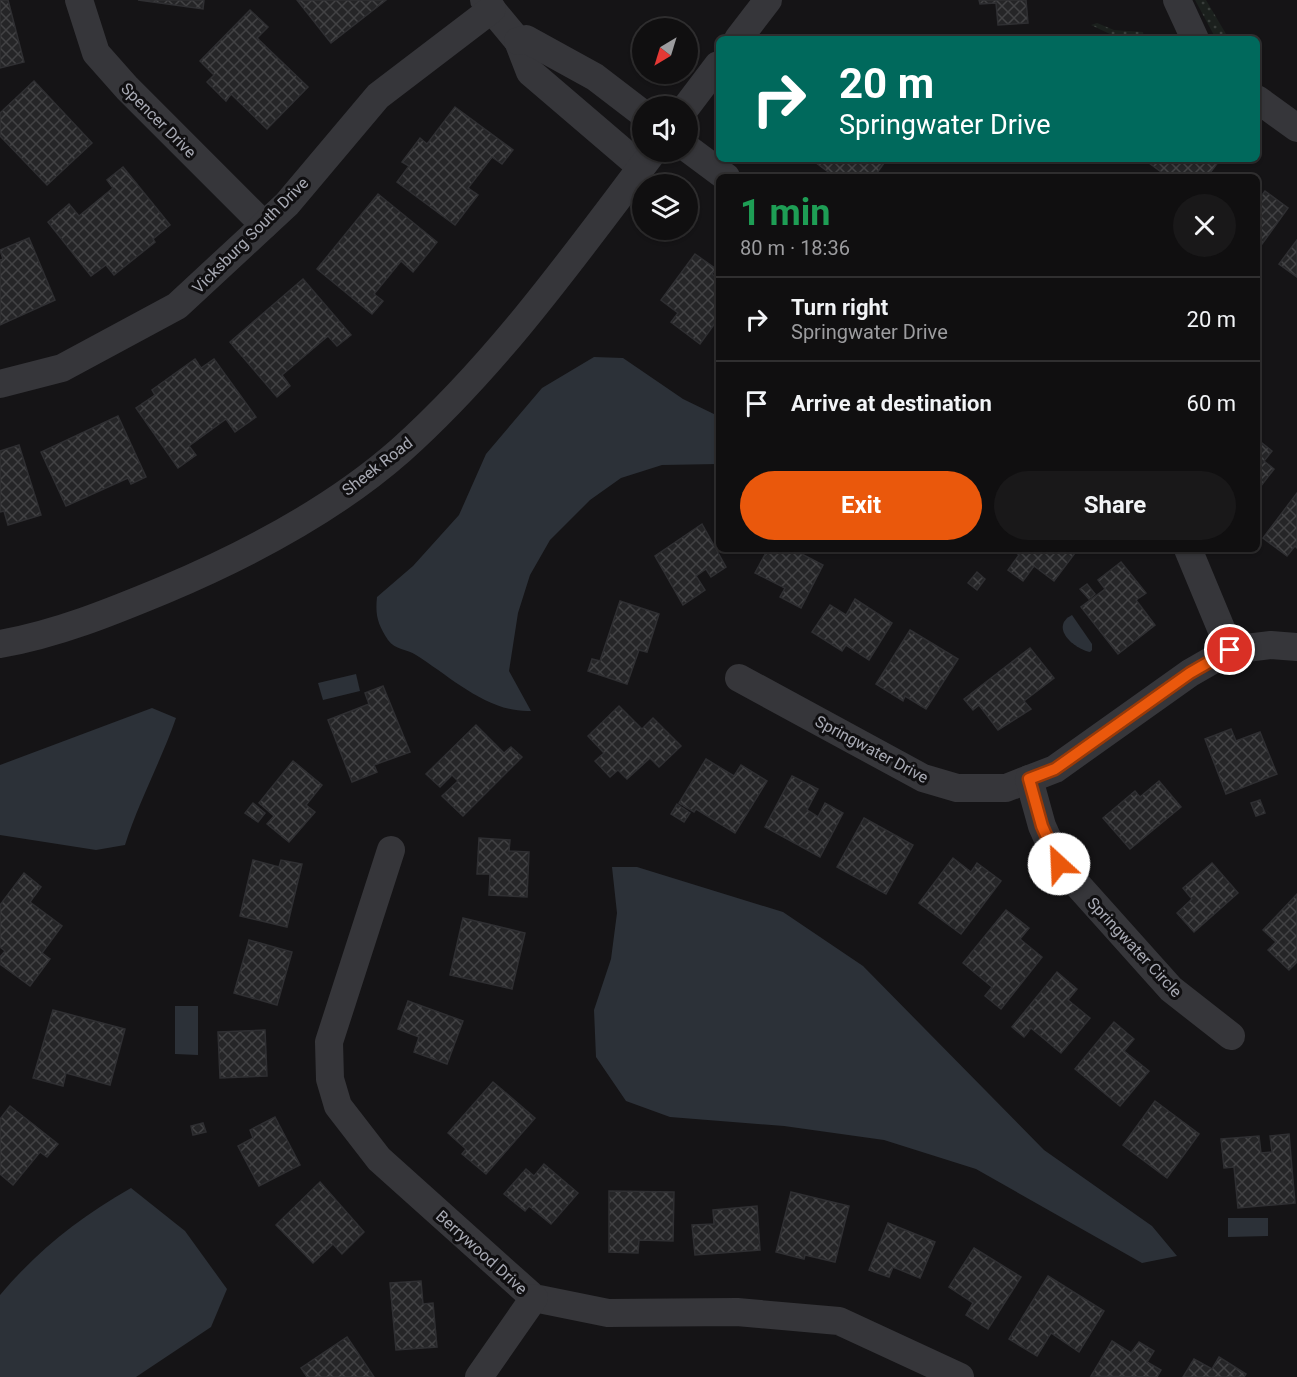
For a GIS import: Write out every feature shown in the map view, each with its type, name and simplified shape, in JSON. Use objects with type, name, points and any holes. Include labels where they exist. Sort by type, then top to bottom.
[{"type":"street","name":"Spencer Drive","points":[[79,0],[96,53],[127,88],[264,225]]},
{"type":"street","points":[[740,36],[768,0]]},
{"type":"street","points":[[1177,0],[1194,36]]},
{"type":"street","name":"Vicksburg South Drive","points":[[0,384],[62,368],[177,306],[286,204],[378,96],[488,4]]},
{"type":"street","points":[[488,4],[518,41],[530,72],[632,148]]},
{"type":"street","points":[[518,41],[526,39],[595,77],[632,105]]},
{"type":"street","points":[[695,96],[716,68]]},
{"type":"street","points":[[1260,101],[1297,128]]},
{"type":"street","points":[[698,156],[722,174]]},
{"type":"street","name":"Sheek Road","points":[[0,644],[103,615],[191,579],[277,537],[381,465],[445,408],[493,358],[645,162]]},
{"type":"street","points":[[1189,552],[1230,650]]},
{"type":"street","name":"Springwater Drive","points":[[739,678],[923,778],[957,789],[1006,788],[1055,769],[1190,673],[1230,650],[1271,645],[1297,647]]},
{"type":"street","name":"Springwater Circle","points":[[1029,779],[1042,826],[1059,864],[1171,989],[1231,1036]]},
{"type":"street","name":"Berrywood Drive","points":[[391,849],[328,1042],[330,1079],[338,1106],[379,1160],[534,1298],[544,1302],[608,1313],[737,1312],[839,1321],[960,1377]]},
{"type":"street","points":[[479,1377],[534,1298]]},
{"type":"shaded area","points":[[1195,0],[1206,0],[1227,36],[1214,36]]},
{"type":"shaded area","points":[[1097,23],[1114,30],[1143,32],[1144,36],[1114,36],[1091,25]]},
{"type":"shaded area","points":[[594,357],[623,358],[683,399],[716,415],[716,464],[662,465],[621,478],[590,500],[550,540],[530,575],[518,613],[509,671],[531,711],[515,710],[485,700],[416,655],[398,648],[388,640],[378,620],[376,609],[377,597],[413,566],[459,515],[486,454],[542,388]]},
{"type":"shaded area","points":[[1072,615],[1092,644],[1090,652],[1077,647],[1063,631],[1063,625]]},
{"type":"shaded area","points":[[356,674],[360,691],[323,700],[318,683]]},
{"type":"shaded area","points":[[152,708],[176,718],[125,845],[96,850],[0,835],[0,765]]},
{"type":"shaded area","points":[[612,867],[637,867],[783,912],[863,966],[1044,1150],[1152,1226],[1177,1256],[1142,1263],[976,1169],[884,1140],[784,1126],[670,1117],[626,1101],[596,1057],[594,1010],[611,959],[617,913]]},
{"type":"shaded area","points":[[175,1006],[198,1006],[198,1055],[175,1054]]},
{"type":"shaded area","points":[[131,1188],[185,1231],[227,1289],[211,1327],[136,1377],[0,1377],[0,1295],[45,1249],[77,1223]]},
{"type":"shaded area","points":[[1228,1218],[1268,1218],[1268,1236],[1228,1237]]},
{"type":"building","points":[[0,0],[8,0],[24,62],[0,68]]},
{"type":"building","points":[[138,0],[204,0],[203,9]]},
{"type":"building","points":[[297,0],[386,0],[331,43]]},
{"type":"building","points":[[979,0],[1026,0],[1028,23],[998,25],[996,3],[980,4]]},
{"type":"building","points":[[250,10],[268,27],[257,38],[308,87],[267,129],[231,94],[226,101],[207,82],[214,75],[200,61]]},
{"type":"building","points":[[34,81],[92,143],[47,185],[0,136],[0,113]]},
{"type":"building","points":[[455,107],[513,150],[502,164],[492,157],[468,188],[478,195],[455,225],[397,182],[409,166],[402,162],[420,138],[427,144]]},
{"type":"building","points":[[815,162],[885,162],[876,174],[831,174]]},
{"type":"building","points":[[1148,162],[1218,162],[1209,174],[1164,174]]},
{"type":"building","points":[[123,167],[170,225],[153,239],[155,242],[114,275],[106,265],[91,276],[48,222],[69,204],[79,216],[113,188],[107,180]]},
{"type":"building","points":[[1265,191],[1288,208],[1260,247],[1260,198]]},
{"type":"building","points":[[378,194],[437,242],[413,272],[401,261],[374,294],[383,301],[372,314],[317,269]]},
{"type":"building","points":[[29,238],[55,300],[0,325],[0,260],[3,259],[0,250]]},
{"type":"building","points":[[1297,240],[1297,277],[1279,264]]},
{"type":"building","points":[[695,254],[716,269],[712,274],[716,277],[716,322],[700,344],[671,322],[678,313],[661,300]]},
{"type":"building","points":[[303,279],[351,335],[337,346],[328,336],[282,375],[290,386],[277,397],[230,342]]},
{"type":"building","points":[[195,359],[201,368],[214,359],[256,417],[235,432],[226,419],[189,446],[196,455],[178,468],[136,408],[155,395],[152,390]]},
{"type":"building","points":[[118,416],[146,477],[131,484],[128,478],[66,506],[41,452]]},
{"type":"building","points":[[1260,441],[1272,451],[1264,461],[1274,469],[1260,487]]},
{"type":"building","points":[[19,445],[41,515],[8,525],[4,511],[0,512],[0,451]]},
{"type":"building","points":[[1297,493],[1297,548],[1295,546],[1287,556],[1263,538]]},
{"type":"building","points":[[702,524],[726,567],[711,577],[706,569],[696,576],[705,590],[683,605],[655,556]]},
{"type":"building","points":[[766,552],[798,552],[823,565],[801,608],[780,597],[785,588],[755,573]]},
{"type":"building","points":[[1016,552],[1076,552],[1054,581],[1034,566],[1023,581],[1008,570],[1019,555]]},
{"type":"building","points":[[1121,562],[1146,593],[1136,600],[1155,625],[1118,654],[1081,607],[1105,589],[1098,580]]},
{"type":"building","points":[[977,572],[985,579],[977,590],[968,583]]},
{"type":"building","points":[[1087,584],[1095,594],[1089,599],[1080,589]]},
{"type":"building","points":[[855,599],[892,623],[869,660],[846,645],[842,651],[812,632],[830,605],[846,615]]},
{"type":"building","points":[[620,601],[659,614],[647,652],[639,650],[627,684],[588,671],[592,659],[600,661]]},
{"type":"building","points":[[910,630],[958,659],[926,709],[905,696],[903,701],[876,684]]},
{"type":"building","points":[[1030,648],[1054,678],[1024,701],[1031,709],[998,730],[979,705],[973,710],[964,699]]},
{"type":"building","points":[[383,686],[410,752],[374,765],[377,772],[352,782],[328,720],[369,704],[365,693]]},
{"type":"building","points":[[619,706],[642,729],[653,718],[681,746],[659,767],[650,758],[627,779],[618,770],[610,777],[595,761],[604,753],[588,736]]},
{"type":"building","points":[[476,725],[504,753],[511,747],[522,757],[463,816],[442,796],[458,781],[452,775],[440,787],[426,774]]},
{"type":"building","points":[[1231,729],[1236,741],[1260,732],[1277,774],[1226,794],[1205,739]]},
{"type":"building","points":[[706,759],[734,776],[741,765],[767,781],[735,833],[696,809],[694,812],[679,803]]},
{"type":"building","points":[[293,761],[322,785],[306,805],[315,812],[289,842],[267,824],[274,816],[259,803]]},
{"type":"building","points":[[792,776],[818,789],[807,810],[818,817],[825,803],[843,813],[820,857],[765,827]]},
{"type":"building","points":[[1159,781],[1181,807],[1130,849],[1103,818],[1135,791],[1140,797]]},
{"type":"building","points":[[1260,800],[1265,813],[1256,816],[1251,803]]},
{"type":"building","points":[[253,803],[265,813],[258,822],[245,813]]},
{"type":"building","points":[[677,804],[690,813],[684,822],[671,814]]},
{"type":"building","points":[[864,818],[913,845],[886,894],[837,867]]},
{"type":"building","points":[[479,838],[510,840],[509,851],[529,852],[527,897],[489,895],[490,874],[477,874]]},
{"type":"building","points":[[953,858],[971,872],[977,863],[1001,881],[961,934],[919,903]]},
{"type":"building","points":[[253,860],[279,867],[281,860],[302,864],[287,927],[240,916]]},
{"type":"building","points":[[1212,863],[1238,893],[1194,932],[1177,913],[1192,899],[1183,888]]},
{"type":"building","points":[[24,873],[41,887],[30,902],[62,926],[42,953],[50,959],[30,986],[0,964],[0,957],[5,951],[0,947],[0,905]]},
{"type":"building","points":[[1297,894],[1297,962],[1289,970],[1268,950],[1276,942],[1263,930]]},
{"type":"building","points":[[1006,910],[1029,928],[1020,939],[1042,957],[1001,1009],[985,996],[992,987],[963,963]]},
{"type":"building","points":[[463,918],[525,933],[512,989],[450,975]]},
{"type":"building","points":[[249,940],[292,952],[277,1005],[234,993]]},
{"type":"building","points":[[1057,972],[1077,989],[1068,1000],[1090,1018],[1061,1053],[1031,1028],[1024,1037],[1012,1027]]},
{"type":"building","points":[[408,1001],[463,1021],[447,1064],[414,1052],[419,1037],[398,1029]]},
{"type":"building","points":[[53,1010],[125,1029],[110,1085],[66,1073],[63,1086],[33,1078]]},
{"type":"building","points":[[1114,1022],[1134,1039],[1124,1051],[1149,1071],[1120,1106],[1075,1069]]},
{"type":"building","points":[[265,1030],[267,1076],[220,1078],[218,1032]]},
{"type":"building","points":[[493,1082],[535,1118],[486,1174],[462,1154],[466,1149],[448,1133]]},
{"type":"building","points":[[1155,1101],[1199,1134],[1167,1178],[1123,1145]]},
{"type":"building","points":[[10,1106],[58,1144],[47,1157],[40,1152],[13,1185],[0,1174],[0,1119]]},
{"type":"building","points":[[275,1117],[300,1165],[259,1186],[238,1146],[253,1138],[250,1130]]},
{"type":"building","points":[[203,1123],[206,1132],[193,1135],[191,1126]]},
{"type":"building","points":[[1289,1134],[1295,1203],[1238,1208],[1234,1167],[1224,1168],[1221,1139],[1259,1136],[1261,1153],[1272,1152],[1270,1136]]},
{"type":"building","points":[[544,1164],[578,1193],[551,1224],[529,1206],[525,1211],[504,1194],[526,1169],[534,1176]]},
{"type":"building","points":[[320,1182],[364,1232],[342,1254],[333,1244],[313,1263],[276,1225]]},
{"type":"building","points":[[609,1191],[674,1192],[673,1241],[639,1240],[638,1253],[609,1252]]},
{"type":"building","points":[[791,1192],[849,1206],[835,1262],[805,1255],[804,1259],[776,1252]]},
{"type":"building","points":[[757,1206],[760,1250],[695,1255],[692,1225],[714,1224],[713,1210]]},
{"type":"building","points":[[888,1223],[935,1242],[920,1278],[893,1267],[889,1277],[869,1270]]},
{"type":"building","points":[[974,1248],[1021,1277],[988,1329],[966,1315],[973,1303],[949,1287]]},
{"type":"building","points":[[1048,1276],[1104,1311],[1079,1352],[1051,1333],[1037,1356],[1009,1339]]},
{"type":"building","points":[[421,1281],[423,1304],[433,1303],[437,1347],[396,1350],[390,1283]]},
{"type":"building","points":[[347,1337],[374,1377],[307,1377],[301,1368]]},
{"type":"building","points":[[1112,1341],[1131,1353],[1139,1342],[1154,1351],[1147,1362],[1161,1370],[1157,1377],[1091,1376]]},
{"type":"building","points":[[1219,1357],[1246,1374],[1244,1377],[1183,1377],[1194,1359],[1212,1369]]},
{"type":"route","points":[[1059,864],[1042,826],[1029,779],[1055,769],[1095,738],[1190,673],[1230,650]]}]
